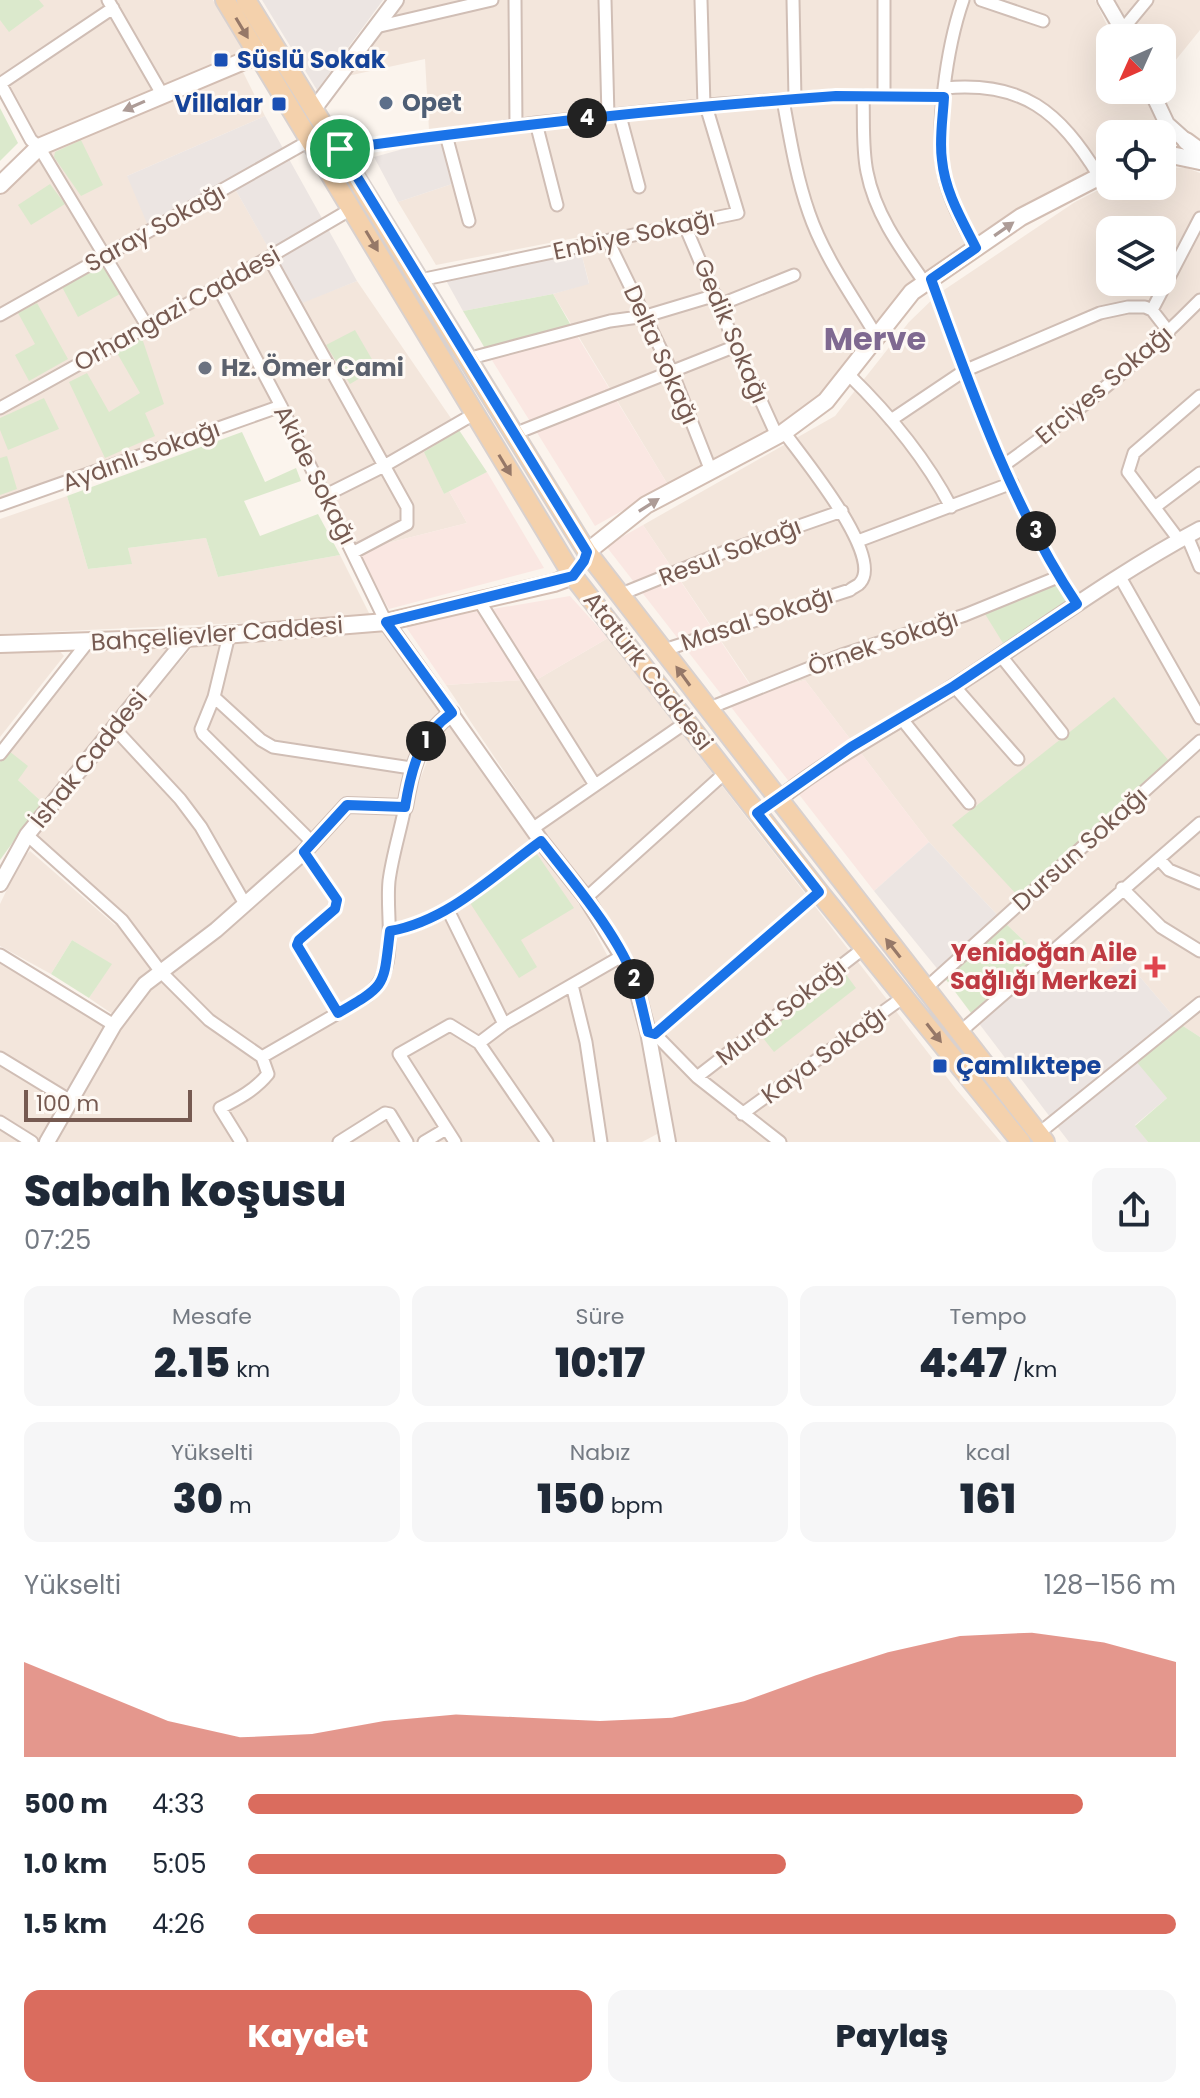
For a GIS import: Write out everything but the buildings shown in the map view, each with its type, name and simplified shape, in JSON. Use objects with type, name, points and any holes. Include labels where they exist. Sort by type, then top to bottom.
[{"type":"main road","name":"Atatürk Caddesi","points":[[225,0],[314,109],[587,552],[1041,1138]]},
{"type":"main road","points":[[0,185],[39,147],[266,50],[246,0]]},
{"type":"main road","name":"Atatürk Caddesi","points":[[266,50],[309,141],[353,208],[573,576],[819,892],[1021,1142]]},
{"type":"main road","points":[[1176,156],[1200,161]]},
{"type":"main road","points":[[573,576],[587,552],[646,505],[780,434],[826,401],[912,292],[1021,217],[1096,178]]},
{"type":"main road","name":"Bahçelievler Caddesi","points":[[0,644],[187,638],[386,622],[573,576]]},
{"type":"street","points":[[314,109],[396,0]]},
{"type":"street","points":[[376,27],[492,0]]},
{"type":"street","points":[[515,0],[516,126]]},
{"type":"street","points":[[605,0],[614,116],[639,187]]},
{"type":"street","points":[[701,0],[705,106]]},
{"type":"street","points":[[793,0],[789,99],[797,170],[810,216],[877,337]]},
{"type":"street","points":[[884,0],[884,96]]},
{"type":"street","points":[[963,0],[951,41],[944,92],[941,159],[952,201],[976,248]]},
{"type":"street","points":[[981,0],[1043,21]]},
{"type":"street","points":[[1105,0],[1119,24]]},
{"type":"street","points":[[1131,24],[1147,0]]},
{"type":"street","points":[[147,326],[39,147],[31,140],[0,84],[110,4],[162,94]]},
{"type":"street","points":[[340,149],[536,123],[789,99],[944,92],[972,85],[1009,90],[1033,101],[1059,123],[1096,163]]},
{"type":"street","points":[[863,96],[866,168],[875,200],[904,254],[928,281],[1012,483],[1058,577],[1077,604]]},
{"type":"street","points":[[1158,104],[1167,124],[1195,146]]},
{"type":"street","name":"Enbiye Sokağı","points":[[420,280],[738,213],[705,106]]},
{"type":"street","points":[[536,123],[557,205]]},
{"type":"street","points":[[446,135],[469,221]]},
{"type":"street","name":"Saray Sokağı","points":[[0,315],[309,141]]},
{"type":"street","name":"Orhangazi Caddesi","points":[[0,408],[353,208]]},
{"type":"street","points":[[1152,310],[1200,218]]},
{"type":"street","name":"Gedik Sokağı","points":[[685,226],[736,346],[780,434],[842,511],[858,541]]},
{"type":"street","name":"Delta Sokağı","points":[[608,241],[672,372],[711,471]]},
{"type":"street","points":[[269,258],[407,507],[407,524],[354,552]]},
{"type":"street","points":[[467,359],[610,321],[717,300],[794,275]]},
{"type":"street","name":"Akide Sokağı","points":[[218,287],[326,495],[386,622]]},
{"type":"street","name":"Erciyes Sokağı","points":[[1004,465],[1081,407],[1169,332],[1200,300]]},
{"type":"street","points":[[891,420],[964,371],[1100,313],[1145,307],[1152,310],[1169,332]]},
{"type":"street","points":[[514,434],[736,346]]},
{"type":"street","points":[[848,374],[891,420],[935,476],[951,507]]},
{"type":"street","points":[[1200,396],[1134,453],[1128,472],[1155,507],[1189,535],[1200,567]]},
{"type":"street","name":"Aydınlı Sokağı","points":[[0,505],[281,406]]},
{"type":"street","points":[[326,495],[384,466],[474,414]]},
{"type":"street","points":[[1155,507],[1200,473]]},
{"type":"street","points":[[858,541],[1012,483]]},
{"type":"street","name":"Resul Sokağı","points":[[619,595],[727,551],[842,511]]},
{"type":"street","points":[[757,813],[851,747],[954,686],[1077,604],[1189,535]]},
{"type":"street","name":"Masal Sokağı","points":[[664,650],[850,590],[860,583],[865,573],[858,541]]},
{"type":"street","name":"Örnek Sokağı","points":[[707,709],[842,655],[965,615],[1058,577]]},
{"type":"street","points":[[1120,577],[1199,713]]},
{"type":"street","points":[[478,599],[595,785]]},
{"type":"street","points":[[386,622],[536,835],[586,898],[622,956],[652,1033],[664,1141]]},
{"type":"street","points":[[229,635],[214,697],[201,729],[308,847],[337,900],[335,909],[297,945],[338,1013]]},
{"type":"street","name":"İshak Caddesi","points":[[0,884],[27,835],[187,638]]},
{"type":"street","points":[[0,754],[87,643]]},
{"type":"street","points":[[1001,656],[1062,733]]},
{"type":"street","points":[[954,686],[1018,759]]},
{"type":"street","points":[[214,697],[261,740],[273,747],[411,768]]},
{"type":"street","points":[[262,1057],[377,989],[386,973],[390,931],[389,882],[411,768],[435,725],[452,713]]},
{"type":"street","points":[[901,718],[969,803]]},
{"type":"street","points":[[390,931],[409,927],[448,910],[595,785],[688,721]]},
{"type":"street","points":[[115,729],[180,799],[201,827],[245,904]]},
{"type":"street","name":"Dursun Sokağı","points":[[925,989],[1200,741]]},
{"type":"street","points":[[586,898],[727,771]]},
{"type":"street","points":[[47,1142],[114,1025],[145,984],[245,904],[308,847],[347,805],[405,807]]},
{"type":"street","points":[[960,1032],[1200,823]]},
{"type":"street","points":[[27,835],[122,920],[161,972],[209,1020],[262,1057],[268,1074],[247,1094],[220,1108],[241,1142]]},
{"type":"street","points":[[1159,859],[1169,870],[1200,883]]},
{"type":"street","points":[[1122,888],[1161,927],[1200,951]]},
{"type":"street","points":[[652,1033],[819,892]]},
{"type":"street","points":[[448,910],[504,1024]]},
{"type":"street","name":"Murat Sokağı","points":[[697,1077],[864,948]]},
{"type":"street","points":[[0,955],[114,1025]]},
{"type":"street","points":[[479,1043],[504,1024],[622,956]]},
{"type":"street","points":[[572,985],[586,1042],[601,1142]]},
{"type":"street","name":"Kaya Sokağı","points":[[742,1114],[905,996]]},
{"type":"street","points":[[1041,1138],[1197,1010]]},
{"type":"street","points":[[455,1142],[399,1054],[450,1025],[479,1043],[547,1142]]},
{"type":"street","points":[[652,1033],[697,1077],[780,1142]]},
{"type":"street","points":[[0,1058],[69,1100]]},
{"type":"street","points":[[339,1142],[385,1113],[390,1114],[407,1142]]},
{"type":"street","points":[[0,1122],[32,1142]]},
{"type":"street","points":[[424,1142],[446,1129]]},
{"type":"shaded area","points":[[0,0],[213,0],[244,51],[34,140],[0,84]]},
{"type":"shaded area","points":[[262,0],[383,0],[317,90]]},
{"type":"shaded area","points":[[403,0],[1095,0],[1106,24],[1096,24],[1096,104],[1149,104],[1158,120],[1096,120],[1096,172],[964,247],[827,393],[804,413],[668,485],[553,294],[589,283],[580,237],[436,265],[398,202],[455,183],[443,138],[429,130],[425,59],[343,77]]},
{"type":"shaded area","points":[[1113,0],[1200,0],[1200,30],[1176,60],[1176,24],[1126,24]]},
{"type":"shaded area","points":[[242,70],[265,116],[127,176],[230,180],[300,303],[357,281],[459,430],[425,452],[444,494],[449,491],[467,523],[356,551],[282,403],[0,501],[0,196],[6,185],[42,153]]},
{"type":"shaded area","points":[[265,116],[357,281],[300,304],[230,180],[149,228],[127,176]]},
{"type":"shaded area","points":[[443,138],[455,183],[398,202],[374,157]]},
{"type":"shaded area","points":[[1176,168],[1200,173],[1200,1037],[1180,1024],[1124,958],[1079,993],[1003,921],[929,842],[805,680],[757,694],[643,525],[835,416],[909,322],[938,294],[1075,202],[1096,191],[1096,200],[1176,200]]},
{"type":"shaded area","points":[[580,248],[589,284],[553,294],[463,311],[443,275]]},
{"type":"shaded area","points":[[573,329],[668,485],[595,526],[490,357]]},
{"type":"shaded area","points":[[487,472],[544,568],[389,609],[356,551],[467,523],[449,491]]},
{"type":"shaded area","points":[[67,496],[88,569],[131,564],[128,548],[206,538],[218,577],[340,555],[371,617],[0,634],[0,519]]},
{"type":"shaded area","points":[[643,525],[756,694],[805,680],[929,842],[874,891],[606,546]]},
{"type":"shaded area","points":[[570,596],[608,638],[538,679],[446,685],[404,624]]},
{"type":"shaded area","points":[[384,628],[443,711],[421,736],[397,803],[345,802],[282,864],[141,981],[114,1015],[89,998],[111,964],[72,940],[51,974],[0,946],[0,904],[22,858],[30,851],[115,925],[121,918],[32,835],[195,644]]},
{"type":"shaded area","points":[[608,638],[956,1089],[1001,1142],[675,1142],[643,978],[446,685],[538,679]]},
{"type":"shaded area","points":[[55,646],[64,656],[0,737],[0,653]]},
{"type":"shaded area","points":[[174,646],[42,802],[18,780],[9,751],[87,648]]},
{"type":"shaded area","points":[[451,721],[530,839],[584,911],[639,1016],[661,1132],[642,1142],[53,1142],[117,1031],[153,986],[275,889],[347,813],[406,816],[437,735]]},
{"type":"shaded area","points":[[929,842],[1003,921],[944,977],[874,891]]},
{"type":"shaded area","points":[[1040,956],[1079,992],[1124,958],[1180,1024],[1167,1098],[1135,1125],[1148,1142],[1069,1142],[971,1013]]},
{"type":"shaded area","points":[[0,963],[105,1025],[39,1142],[0,1142]]},
{"type":"green space","points":[[0,0],[39,0],[44,6],[9,32],[0,20]]},
{"type":"green space","points":[[0,108],[18,143],[0,161]]},
{"type":"green space","points":[[81,140],[103,185],[81,196],[54,157],[55,152]]},
{"type":"green space","points":[[50,184],[65,204],[31,225],[18,205]]},
{"type":"green space","points":[[103,266],[120,294],[78,317],[62,287]]},
{"type":"green space","points":[[553,294],[573,329],[490,357],[463,311]]},
{"type":"green space","points":[[37,303],[68,359],[29,381],[15,355],[35,344],[18,313]]},
{"type":"green space","points":[[355,330],[377,368],[350,384],[326,345]]},
{"type":"green space","points":[[142,338],[164,404],[145,413],[155,436],[105,458],[69,382],[87,373],[109,412],[140,393],[117,353]]},
{"type":"green space","points":[[44,398],[59,429],[8,450],[0,430],[0,418]]},
{"type":"green space","points":[[459,430],[487,472],[444,494],[424,452]]},
{"type":"green space","points":[[242,432],[265,482],[296,468],[301,481],[244,501],[260,536],[318,514],[340,555],[218,577],[206,538],[128,548],[132,564],[88,569],[67,496]]},
{"type":"green space","points":[[7,456],[17,489],[0,495],[0,458]]},
{"type":"green space","points":[[1057,584],[1068,605],[1006,648],[985,614]]},
{"type":"green space","points":[[1114,697],[1170,762],[1018,896],[952,825]]},
{"type":"green space","points":[[9,751],[28,766],[18,780],[42,802],[0,860],[0,762]]},
{"type":"green space","points":[[537,854],[574,908],[521,940],[537,967],[519,978],[470,903]]},
{"type":"green space","points":[[1003,921],[1040,956],[971,1013],[944,977]]},
{"type":"green space","points":[[72,940],[112,964],[89,998],[51,974]]},
{"type":"green space","points":[[842,969],[856,988],[774,1052],[759,1033]]},
{"type":"green space","points":[[1180,1024],[1200,1037],[1200,1142],[1148,1142],[1135,1126],[1167,1098],[1135,1060]]},
{"type":"place","name":"Süslü Sokak","points":[[221,60]]},
{"type":"place","name":"Opet","points":[[386,103]]},
{"type":"place","name":"Villalar","points":[[279,104]]},
{"type":"place","name":"Hz. Ömer Cami","points":[[205,368]]},
{"type":"place","name":"Yenidoğan Aile Sağlığı Merkezi","points":[[1155,967]]},
{"type":"place","name":"Çamlıktepe","points":[[940,1066]]},
{"type":"district","name":"Merve","points":[[875,339]]},
{"type":"route","points":[[836,96],[944,97],[941,159],[952,201],[976,248],[931,279],[964,371],[1012,483],[1058,577],[1077,604],[954,686],[851,747],[757,813],[819,892],[655,1034],[648,1032],[635,983],[622,956],[586,898],[541,841],[448,910],[409,927],[390,931],[386,973],[377,989],[338,1013],[299,953],[299,940],[335,909],[337,900],[304,852],[347,805],[405,807],[411,768],[435,725],[452,713],[386,622],[554,583],[573,576],[587,552],[340,149],[536,123],[720,104],[836,96]]}]
